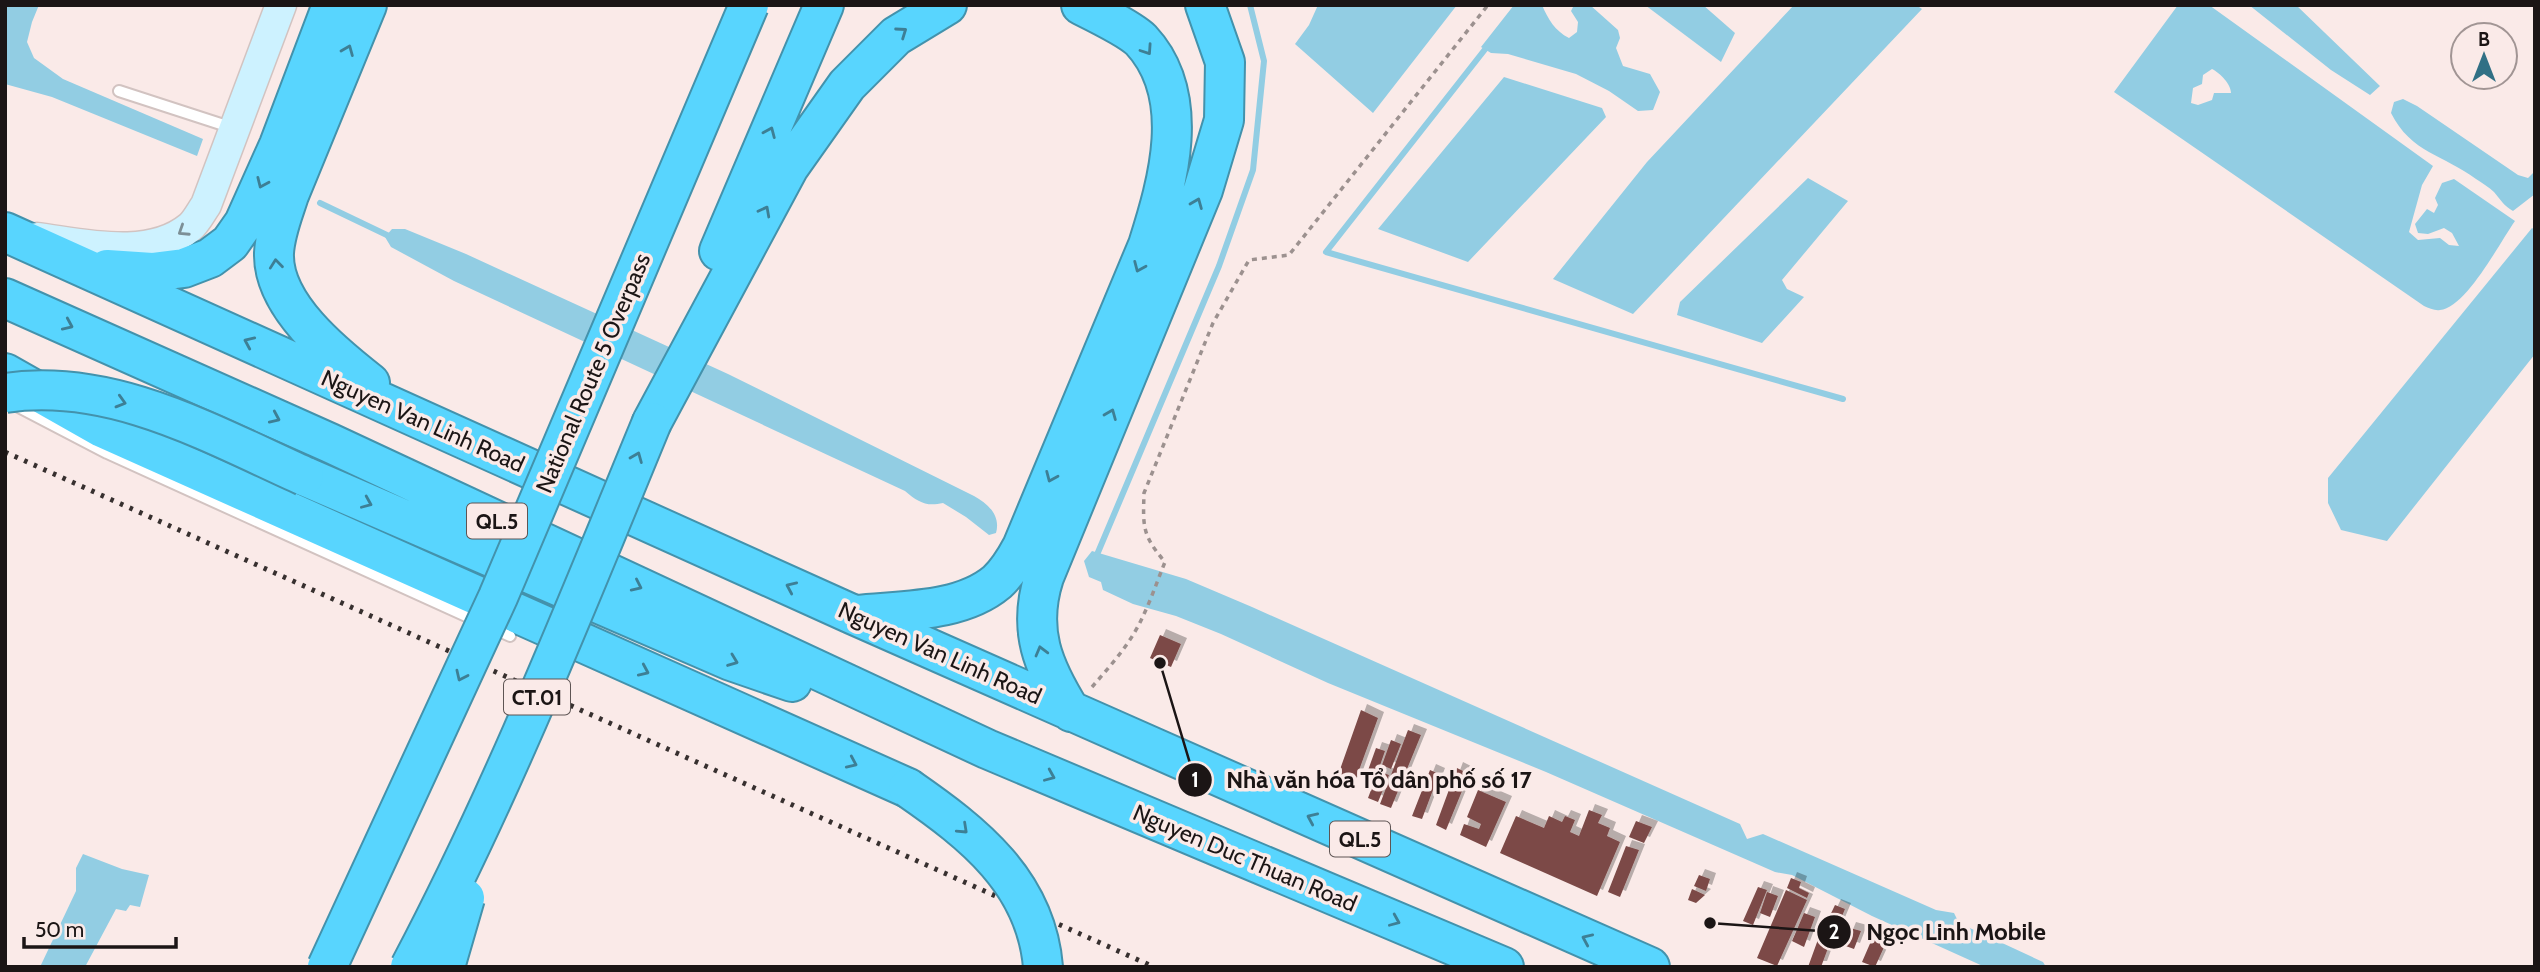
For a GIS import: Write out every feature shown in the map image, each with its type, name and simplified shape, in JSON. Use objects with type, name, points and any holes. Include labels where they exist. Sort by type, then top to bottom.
[{"type":"highway","points":[[80,266],[152,272],[184,268],[210,258],[230,243],[244,223],[279,145],[332,5]]},
{"type":"highway","points":[[367,5],[289,195],[274,254],[284,296],[307,325],[337,357],[417,418]]},
{"type":"highway","points":[[641,260],[716,61],[727,5]]},
{"type":"highway","name":"National Route 5 Overpass","points":[[327,967],[498,597],[749,5]]},
{"type":"highway","name":"CT.01","points":[[410,967],[447,897],[545,680],[652,422],[704,285],[824,5]]},
{"type":"highway","points":[[652,422],[789,167],[847,85],[896,36],[947,5]]},
{"type":"highway","points":[[1071,712],[1047,670],[1040,651],[1037,602],[1044,577],[1203,190],[1224,120],[1225,62],[1205,5]]},
{"type":"highway","points":[[854,615],[939,607],[987,589],[1005,574],[1022,547],[1148,245],[1163,197],[1172,144],[1170,103],[1160,69],[1140,40],[1087,8]]},
{"type":"highway","name":"Nguyen Van Linh Road","points":[[9,234],[1071,712]]},
{"type":"highway","name":"QL.5","points":[[5,298],[330,443],[987,749]]},
{"type":"highway","points":[[5,373],[102,428],[908,788],[950,817],[996,859],[1022,894],[1041,950],[1043,967]]},
{"type":"highway","points":[[5,396],[50,390],[96,394],[184,422],[731,661],[987,749]]},
{"type":"highway","points":[[445,967],[459,916],[545,680]]},
{"type":"highway","name":"QL.5","points":[[1071,712],[1650,967]]},
{"type":"highway","name":"Nguyen Duc Thuan Road","points":[[987,749],[1504,967]]},
{"type":"highway","points":[[309,967],[374,861]]},
{"type":"main road","points":[[9,234],[107,246],[137,246],[167,240],[191,226],[206,205],[281,5]]},
{"type":"main road","points":[[236,129],[279,145]]},
{"type":"lane","points":[[118,91],[236,129]]},
{"type":"lane","points":[[5,396],[26,411],[107,453],[510,636]]},
{"type":"path","points":[[1071,712],[1121,653],[1146,610],[1165,562],[1149,544],[1143,522],[1144,493],[1213,323],[1249,260],[1289,255],[1488,5]]},
{"type":"water","points":[[5,5],[39,5],[27,42],[34,58],[63,79],[203,139],[197,156],[52,97],[5,84]]},
{"type":"water","points":[[1318,5],[1457,5],[1373,113],[1295,44],[1309,25]]},
{"type":"water","points":[[1514,5],[1542,5],[1553,24],[1569,38],[1577,32],[1578,22],[1571,11],[1574,5],[1590,5],[1618,30],[1620,38],[1616,48],[1623,66],[1650,74],[1660,92],[1653,110],[1638,111],[1609,91],[1576,74],[1508,54],[1491,53],[1481,47]]},
{"type":"water","points":[[1645,5],[1703,5],[1735,33],[1721,62]]},
{"type":"water","points":[[1794,5],[1916,5],[1922,9],[1633,314],[1553,279],[1647,162]]},
{"type":"water","points":[[2178,5],[2209,5],[2433,166],[2422,185],[2409,232],[2418,240],[2440,238],[2449,245],[2459,246],[2452,233],[2444,228],[2428,234],[2418,233],[2415,224],[2427,209],[2434,213],[2438,205],[2435,198],[2442,183],[2454,179],[2515,221],[2482,273],[2461,298],[2440,310],[2432,309],[2114,92]],"holes":[[[2212,69],[2222,76],[2231,93],[2214,93],[2212,100],[2198,105],[2191,103],[2193,88],[2202,84],[2203,75]]]},
{"type":"water","points":[[2249,5],[2296,5],[2380,86],[2370,95],[2331,70]]},
{"type":"water","points":[[1504,77],[1602,108],[1606,117],[1468,262],[1378,229]]},
{"type":"water","points":[[2403,99],[2518,175],[2528,178],[2535,171],[2535,194],[2513,211],[2485,185],[2418,145],[2408,137],[2391,113],[2394,102]]},
{"type":"water","points":[[1808,178],[1848,201],[1782,280],[1787,289],[1804,297],[1762,343],[1677,315],[1680,302]]},
{"type":"water","points":[[2532,228],[2535,230],[2535,354],[2387,541],[2341,530],[2328,503],[2328,478]]},
{"type":"water","points":[[392,229],[405,229],[466,254],[728,374],[974,496],[995,515],[996,533],[989,535],[943,503],[922,503],[905,491],[454,281],[391,247],[385,237]]},
{"type":"water","points":[[1092,551],[1186,579],[1252,607],[1740,824],[1747,839],[1763,834],[1936,910],[1954,913],[1959,923],[2043,962],[2046,967],[1985,967],[1872,916],[1792,875],[1775,872],[1546,772],[1328,683],[1221,634],[1176,616],[1133,604],[1103,590],[1101,582],[1089,577],[1084,561]]},
{"type":"water","points":[[83,854],[122,869],[149,875],[140,907],[130,905],[126,911],[116,909],[85,967],[40,967],[76,891],[76,868]]},
{"type":"building","points":[[1160,635],[1181,644],[1171,667],[1150,658]]},
{"type":"building","points":[[1361,710],[1378,718],[1354,784],[1337,778]]},
{"type":"building","points":[[1408,730],[1421,735],[1391,808],[1380,804]]},
{"type":"building","points":[[1391,740],[1401,744],[1391,769],[1382,765]]},
{"type":"building","points":[[1376,748],[1385,751],[1378,771],[1389,775],[1378,802],[1368,798],[1371,790],[1362,787]]},
{"type":"building","points":[[1457,768],[1469,774],[1446,830],[1436,825]]},
{"type":"building","points":[[1430,770],[1439,774],[1422,819],[1412,816]]},
{"type":"building","points":[[1478,790],[1506,802],[1486,847],[1460,835],[1464,824],[1479,829],[1481,824],[1467,817]]},
{"type":"building","points":[[1589,810],[1602,815],[1598,823],[1610,828],[1607,836],[1620,842],[1597,896],[1500,853],[1516,816],[1544,828],[1549,816],[1562,822],[1565,816],[1575,820],[1570,832],[1579,836]]},
{"type":"building","points":[[1636,821],[1652,827],[1644,843],[1629,837]]},
{"type":"building","points":[[1626,846],[1639,850],[1620,897],[1608,892]]},
{"type":"building","points":[[1699,875],[1710,879],[1706,891],[1694,886]]},
{"type":"building","points":[[1791,878],[1801,882],[1799,888],[1809,893],[1807,898],[1787,888]]},
{"type":"building","points":[[1758,887],[1767,890],[1753,925],[1743,921]]},
{"type":"building","points":[[1692,889],[1705,895],[1696,903],[1688,900]]},
{"type":"building","points":[[1786,890],[1807,900],[1777,966],[1757,958]]},
{"type":"building","points":[[1767,892],[1778,896],[1770,917],[1760,913]]},
{"type":"building","points":[[1835,905],[1845,909],[1834,935],[1823,930]]},
{"type":"building","points":[[1804,913],[1815,917],[1804,947],[1792,941]]},
{"type":"building","points":[[1850,928],[1861,931],[1854,949],[1843,945]]},
{"type":"building","points":[[1820,934],[1831,940],[1821,967],[1808,967]]},
{"type":"building","points":[[1872,939],[1885,945],[1875,967],[1862,962]]},
{"type":"waterway","points":[[1096,557],[1219,266],[1253,170],[1264,61],[1250,5]]},
{"type":"waterway","points":[[1490,43],[1326,252],[1843,399]]},
{"type":"waterway","points":[[320,203],[391,237]]},
{"type":"railway","points":[[5,452],[1154,967]]},
{"type":"place","name":"Nhà văn hóa Tổ dân phố số 17","points":[[1160,663]]},
{"type":"place","name":"Ngọc Linh Mobile","points":[[1710,923]]}]
